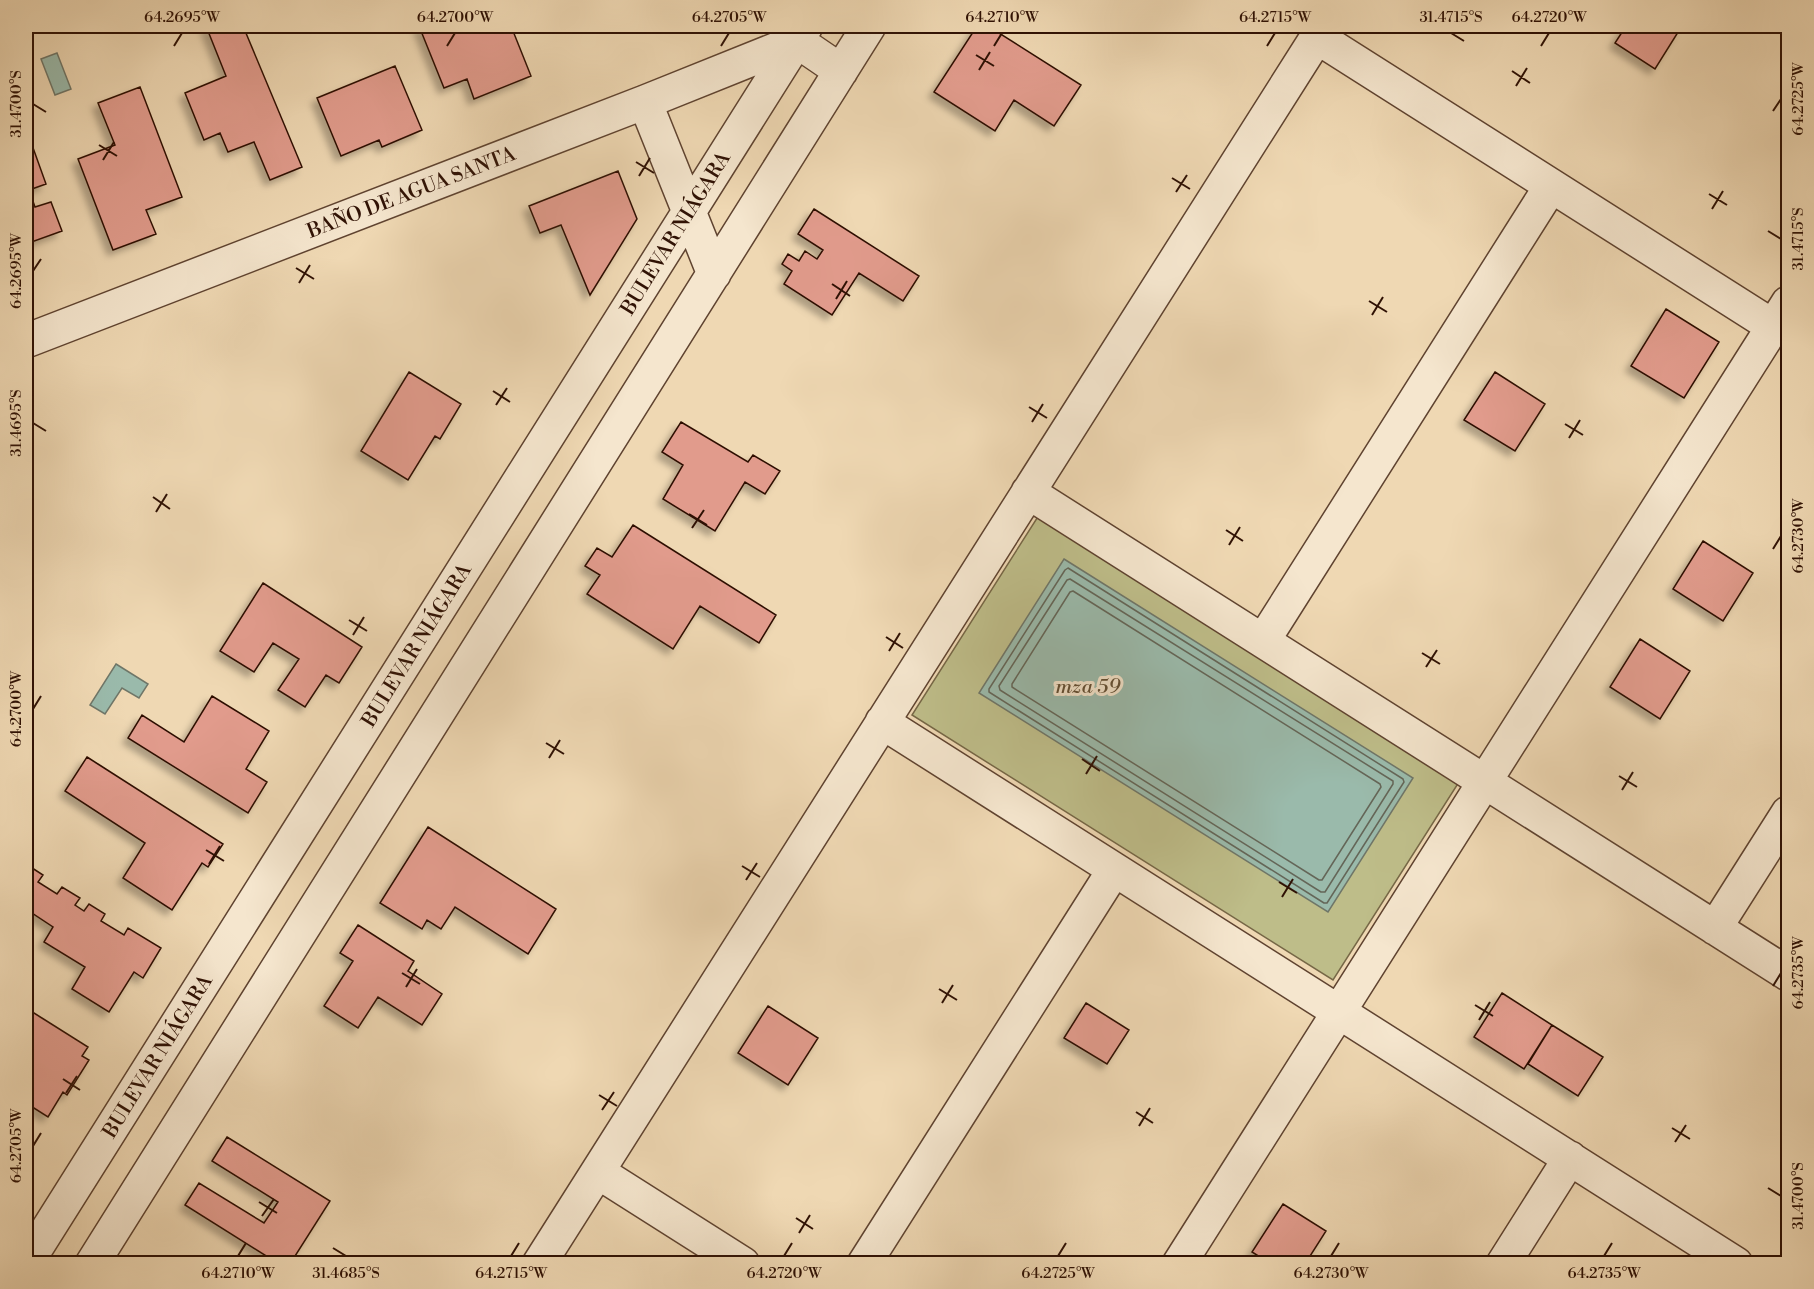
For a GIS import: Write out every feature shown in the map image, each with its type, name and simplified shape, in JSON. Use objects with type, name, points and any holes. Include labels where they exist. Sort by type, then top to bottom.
[{"type":"street","points":[[92,1263],[869,26]]},
{"type":"street","points":[[539,1263],[1321,31],[1551,186],[1781,315],[1179,1263]]},
{"type":"street","points":[[801,33],[841,70]]},
{"type":"street","name":"BAÑO DE AGUA SANTA","points":[[26,340],[645,102],[801,33]]},
{"type":"street","name":"BULEVAR NIÁGARA","points":[[26,1263],[801,33]]},
{"type":"street","points":[[645,102],[714,274]]},
{"type":"street","points":[[1263,641],[1551,186]]},
{"type":"street","points":[[1029,492],[1788,974]]},
{"type":"street","points":[[882,722],[1736,1263]]},
{"type":"street","points":[[1715,928],[1788,813]]},
{"type":"street","points":[[864,1263],[1114,870]]},
{"type":"street","points":[[1503,1263],[1570,1158]]},
{"type":"street","points":[[598,1172],[743,1263]]},
{"type":"green space","name":"mza 59","points":[[1039,515],[1459,782],[1333,980],[912,715]]},
{"type":"water","points":[[57,53],[71,89],[55,95],[41,59]]},
{"type":"water","points":[[1064,559],[1413,778],[1328,912],[979,693]]},
{"type":"water","points":[[116,664],[148,684],[139,698],[122,688],[105,714],[90,705]]},
{"type":"building","points":[[206,26],[243,26],[302,167],[270,180],[254,142],[228,152],[220,133],[204,140],[185,93],[226,76]]},
{"type":"building","points":[[419,26],[511,26],[531,76],[474,99],[467,79],[444,88]]},
{"type":"building","points":[[977,26],[988,26],[1081,85],[1054,126],[1014,100],[995,131],[934,92]]},
{"type":"building","points":[[1626,26],[1674,26],[1680,29],[1655,69],[1615,43]]},
{"type":"building","points":[[395,66],[422,130],[382,147],[379,140],[341,156],[317,98]]},
{"type":"building","points":[[140,87],[182,197],[146,210],[156,234],[113,250],[78,159],[115,145],[98,103]]},
{"type":"building","points":[[26,132],[46,184],[29,190],[35,207],[51,202],[62,231],[26,244]]},
{"type":"building","points":[[618,171],[637,219],[590,295],[561,225],[540,233],[529,206]]},
{"type":"building","points":[[814,209],[919,276],[903,301],[859,273],[832,315],[784,284],[792,271],[782,264],[788,254],[799,261],[805,251],[817,259],[823,250],[798,234]]},
{"type":"building","points":[[1666,309],[1719,342],[1684,398],[1631,366]]},
{"type":"building","points":[[409,372],[461,404],[440,439],[435,436],[408,480],[361,451]]},
{"type":"building","points":[[1495,372],[1545,404],[1515,451],[1464,420]]},
{"type":"building","points":[[681,422],[748,462],[753,455],[780,471],[765,494],[745,482],[715,531],[663,499],[683,465],[662,452]]},
{"type":"building","points":[[633,525],[776,615],[759,643],[700,606],[673,649],[587,594],[600,575],[585,566],[597,548],[612,557]]},
{"type":"building","points":[[1703,541],[1753,573],[1723,621],[1673,589]]},
{"type":"building","points":[[263,583],[362,647],[339,683],[326,675],[305,707],[278,690],[299,659],[273,643],[254,672],[220,651]]},
{"type":"building","points":[[1640,639],[1690,671],[1660,719],[1610,687]]},
{"type":"building","points":[[212,696],[269,731],[246,769],[267,782],[248,813],[128,738],[142,715],[184,742]]},
{"type":"building","points":[[87,757],[223,844],[208,867],[202,863],[172,910],[123,878],[145,843],[65,791]]},
{"type":"building","points":[[428,827],[556,909],[528,954],[455,907],[441,929],[427,920],[422,929],[380,903]]},
{"type":"building","points":[[26,864],[43,875],[38,882],[57,894],[62,887],[80,898],[75,905],[84,911],[89,904],[105,914],[101,921],[124,935],[128,928],[161,948],[143,978],[134,972],[109,1012],[72,989],[85,967],[44,942],[53,927],[26,909]]},
{"type":"building","points":[[358,925],[414,961],[408,971],[442,994],[422,1025],[378,997],[358,1028],[324,1006],[353,961],[340,953]]},
{"type":"building","points":[[1502,993],[1552,1025],[1524,1069],[1474,1037]]},
{"type":"building","points":[[1086,1003],[1129,1030],[1107,1064],[1064,1038]]},
{"type":"building","points":[[768,1006],[818,1038],[788,1085],[738,1053]]},
{"type":"building","points":[[26,1008],[88,1047],[82,1056],[89,1060],[67,1095],[63,1092],[48,1117],[26,1103],[26,1046],[29,1041],[26,1039]]},
{"type":"building","points":[[1552,1025],[1603,1057],[1578,1096],[1528,1064]]},
{"type":"building","points":[[227,1137],[330,1201],[290,1264],[279,1264],[185,1205],[199,1183],[264,1223],[278,1202],[212,1161]]},
{"type":"building","points":[[1283,1204],[1326,1231],[1305,1264],[1271,1264],[1252,1252]]}]
